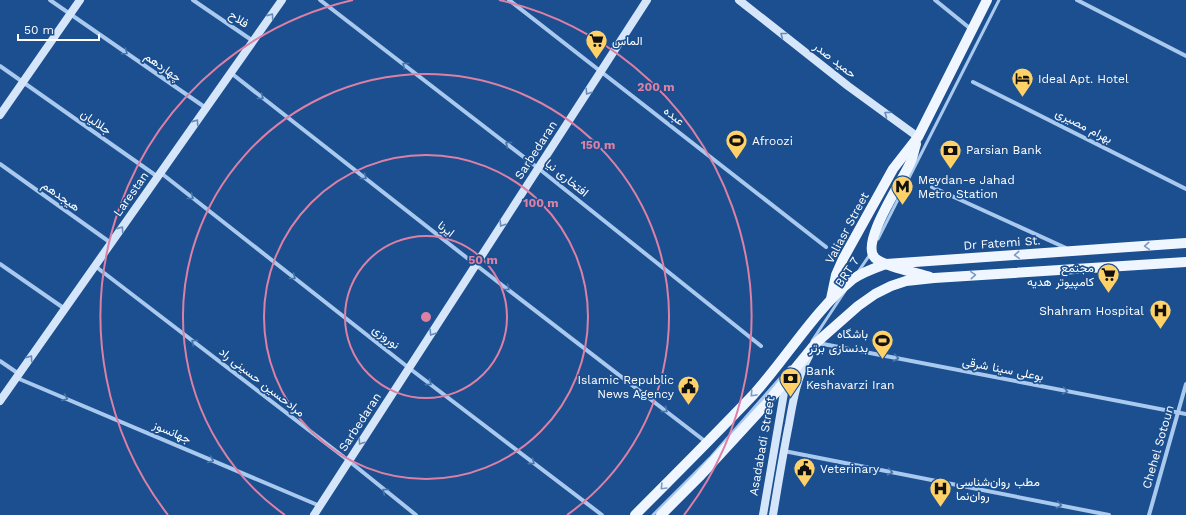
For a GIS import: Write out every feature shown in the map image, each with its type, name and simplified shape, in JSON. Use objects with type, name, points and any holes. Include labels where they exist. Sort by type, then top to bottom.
[{"type":"main road","name":"Valiasr Street","points":[[661,515],[699,477],[760,410],[784,373],[815,317],[831,299],[836,275],[843,259],[893,169],[918,137],[987,0]]},
{"type":"main road","points":[[918,137],[911,162],[875,230],[871,244],[871,253],[877,260],[934,278],[1186,262]]},
{"type":"main road","name":"Dr Fatemi St.","points":[[831,299],[853,279],[887,264],[1186,243]]},
{"type":"main road","name":"Valiasr Street","points":[[635,515],[707,443],[858,306],[875,294],[899,283],[934,278]]},
{"type":"street","name":"چهاردهم","points":[[50,0],[206,108]]},
{"type":"street","points":[[0,115],[80,0]]},
{"type":"street","name":"فلاح","points":[[194,0],[253,41]]},
{"type":"street","name":"Larestan","points":[[0,401],[282,0]]},
{"type":"street","name":"افتخاری نیا","points":[[320,0],[538,168],[761,346]]},
{"type":"street","name":"عبده","points":[[509,0],[826,247]]},
{"type":"street","name":"Sarbedaran","points":[[314,515],[647,0]]},
{"type":"street","name":"حمید صدر","points":[[739,0],[848,86],[918,137]]},
{"type":"street","points":[[936,0],[972,30]]},
{"type":"street","points":[[1077,0],[1186,56]]},
{"type":"street","name":"جلالیان","points":[[0,66],[159,175]]},
{"type":"street","name":"ايرنا","points":[[231,73],[476,265],[707,443]]},
{"type":"street","name":"بهرام مصیری","points":[[973,82],[1186,189]]},
{"type":"street","name":"هیجدهم","points":[[0,164],[111,243]]},
{"type":"street","name":"نوروزی","points":[[159,175],[602,515]]},
{"type":"street","points":[[932,187],[1072,251]]},
{"type":"street","points":[[0,264],[65,309]]},
{"type":"street","name":"مرادحسین حسینی راد","points":[[95,266],[349,461],[416,515]]},
{"type":"street","points":[[773,515],[783,451],[794,396],[804,364],[816,343]]},
{"type":"street","name":"بوعلی سینا شرقی","points":[[816,343],[1186,414]]},
{"type":"street","name":"جهانسوز","points":[[0,361],[18,376],[320,506]]},
{"type":"street","name":"Asadabadi Street","points":[[763,515],[780,410],[784,373]]},
{"type":"street","name":"Chehel Sotoun","points":[[1149,515],[1186,384]]},
{"type":"street","points":[[760,410],[772,404],[776,405],[780,410]]},
{"type":"street","points":[[783,451],[1109,515]]},
{"type":"lane","name":"BRT 7","points":[[798,358],[819,330],[871,253],[999,0]]},
{"type":"lane","points":[[653,515],[711,456],[794,363]]},
{"type":"place","name":"الماس","points":[[596,60]]},
{"type":"place","name":"Ideal Apt. Hotel","points":[[1023,98]]},
{"type":"place","name":"Afroozi","points":[[736,160]]},
{"type":"place","name":"Parsian Bank","points":[[951,170]]},
{"type":"place","name":"Meydan-e Jahad Metro Station","points":[[903,206]]},
{"type":"place","name":"مجتمع کامپیوتر هدیه","points":[[1109,294]]},
{"type":"place","name":"Shahram Hospital","points":[[1160,330]]},
{"type":"place","name":"باشگاه بدنسازی برتر","points":[[883,360]]},
{"type":"place","name":"Bank Keshavarzi Iran","points":[[790,398]]},
{"type":"place","name":"Islamic Republic News Agency","points":[[689,406]]},
{"type":"place","name":"Veterinary","points":[[805,488]]},
{"type":"place","name":"مطب روان‌شناسی روان‌نما","points":[[941,508]]}]
